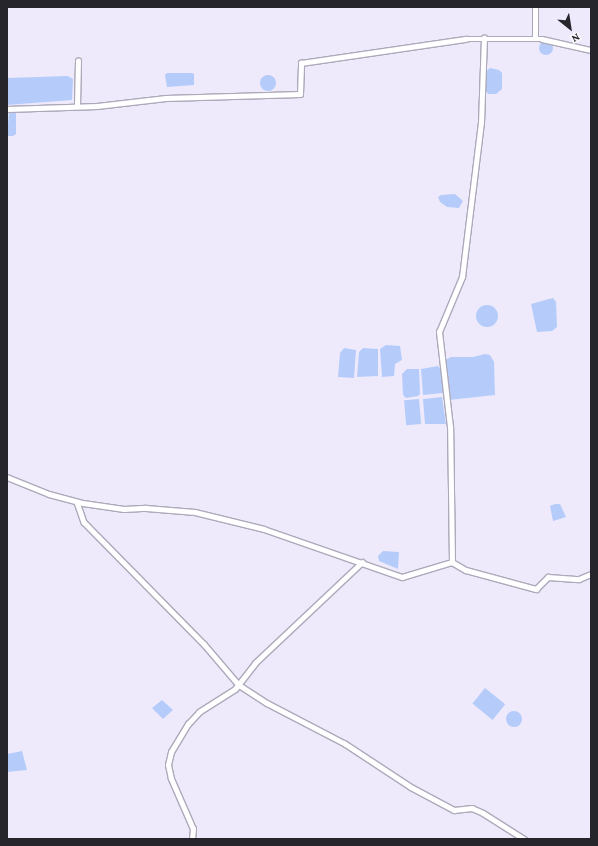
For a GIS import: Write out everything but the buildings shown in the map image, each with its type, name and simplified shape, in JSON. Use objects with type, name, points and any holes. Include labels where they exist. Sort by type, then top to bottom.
[{"type":"street","points":[[535,7],[535,38]]},
{"type":"street","points":[[452,562],[450,427],[439,332],[462,277],[481,123],[484,38]]},
{"type":"street","points":[[7,109],[77,105],[97,106],[166,98],[300,94],[301,63],[400,47],[432,46],[484,38],[535,38],[591,50]]},
{"type":"street","points":[[77,105],[78,61]]},
{"type":"street","points":[[7,477],[77,502],[124,509],[146,508],[195,512],[264,529],[402,577],[452,562],[466,570],[536,589],[548,577],[579,579],[591,574]]},
{"type":"street","points":[[77,502],[84,522],[204,644],[239,685],[267,704],[344,743],[412,787],[454,810],[472,808],[524,839]]},
{"type":"street","points":[[192,839],[193,830],[171,779],[168,765],[171,752],[198,712],[239,685],[255,663],[277,641],[362,562]]},
{"type":"water","points":[[543,41],[549,41],[553,45],[553,51],[549,55],[543,55],[539,51],[539,45]]},
{"type":"water","points":[[490,68],[499,70],[502,73],[502,89],[496,94],[488,94],[485,89],[485,72]]},
{"type":"water","points":[[167,73],[192,73],[194,74],[194,85],[167,87],[165,75]]},
{"type":"water","points":[[265,75],[271,75],[276,80],[274,89],[271,91],[265,91],[260,86],[260,80]]},
{"type":"water","points":[[68,76],[73,79],[72,100],[7,105],[7,78]]},
{"type":"water","points":[[9,111],[16,113],[16,134],[13,136],[7,136]]},
{"type":"water","points":[[455,194],[463,201],[459,208],[447,207],[440,202],[438,197],[441,195]]},
{"type":"water","points":[[553,298],[556,302],[557,327],[552,331],[537,332],[531,304]]},
{"type":"water","points":[[487,305],[495,308],[498,316],[495,324],[487,327],[479,324],[476,316],[479,308]]},
{"type":"water","points":[[386,345],[400,346],[402,360],[395,364],[394,376],[382,377],[380,349]]},
{"type":"water","points":[[344,348],[356,350],[354,378],[338,377],[340,353]]},
{"type":"water","points":[[363,348],[378,349],[378,376],[357,377],[359,352]]},
{"type":"water","points":[[485,354],[490,355],[494,362],[495,395],[449,400],[445,360],[451,357],[473,357]]},
{"type":"water","points":[[438,366],[441,369],[443,393],[423,395],[421,369]]},
{"type":"water","points":[[407,369],[419,369],[420,394],[418,396],[406,398],[403,395],[402,374]]},
{"type":"water","points":[[442,397],[446,424],[425,424],[423,399]]},
{"type":"water","points":[[419,399],[421,424],[406,425],[404,400]]},
{"type":"water","points":[[560,504],[566,517],[553,521],[550,506]]},
{"type":"water","points":[[383,551],[399,552],[398,569],[379,561],[378,556]]},
{"type":"water","points":[[485,688],[505,704],[493,720],[472,704]]},
{"type":"water","points":[[162,700],[173,710],[163,719],[152,708]]},
{"type":"water","points":[[514,711],[520,713],[522,719],[520,725],[514,727],[508,725],[506,719],[508,713]]},
{"type":"water","points":[[22,751],[27,770],[7,772],[7,754]]}]
